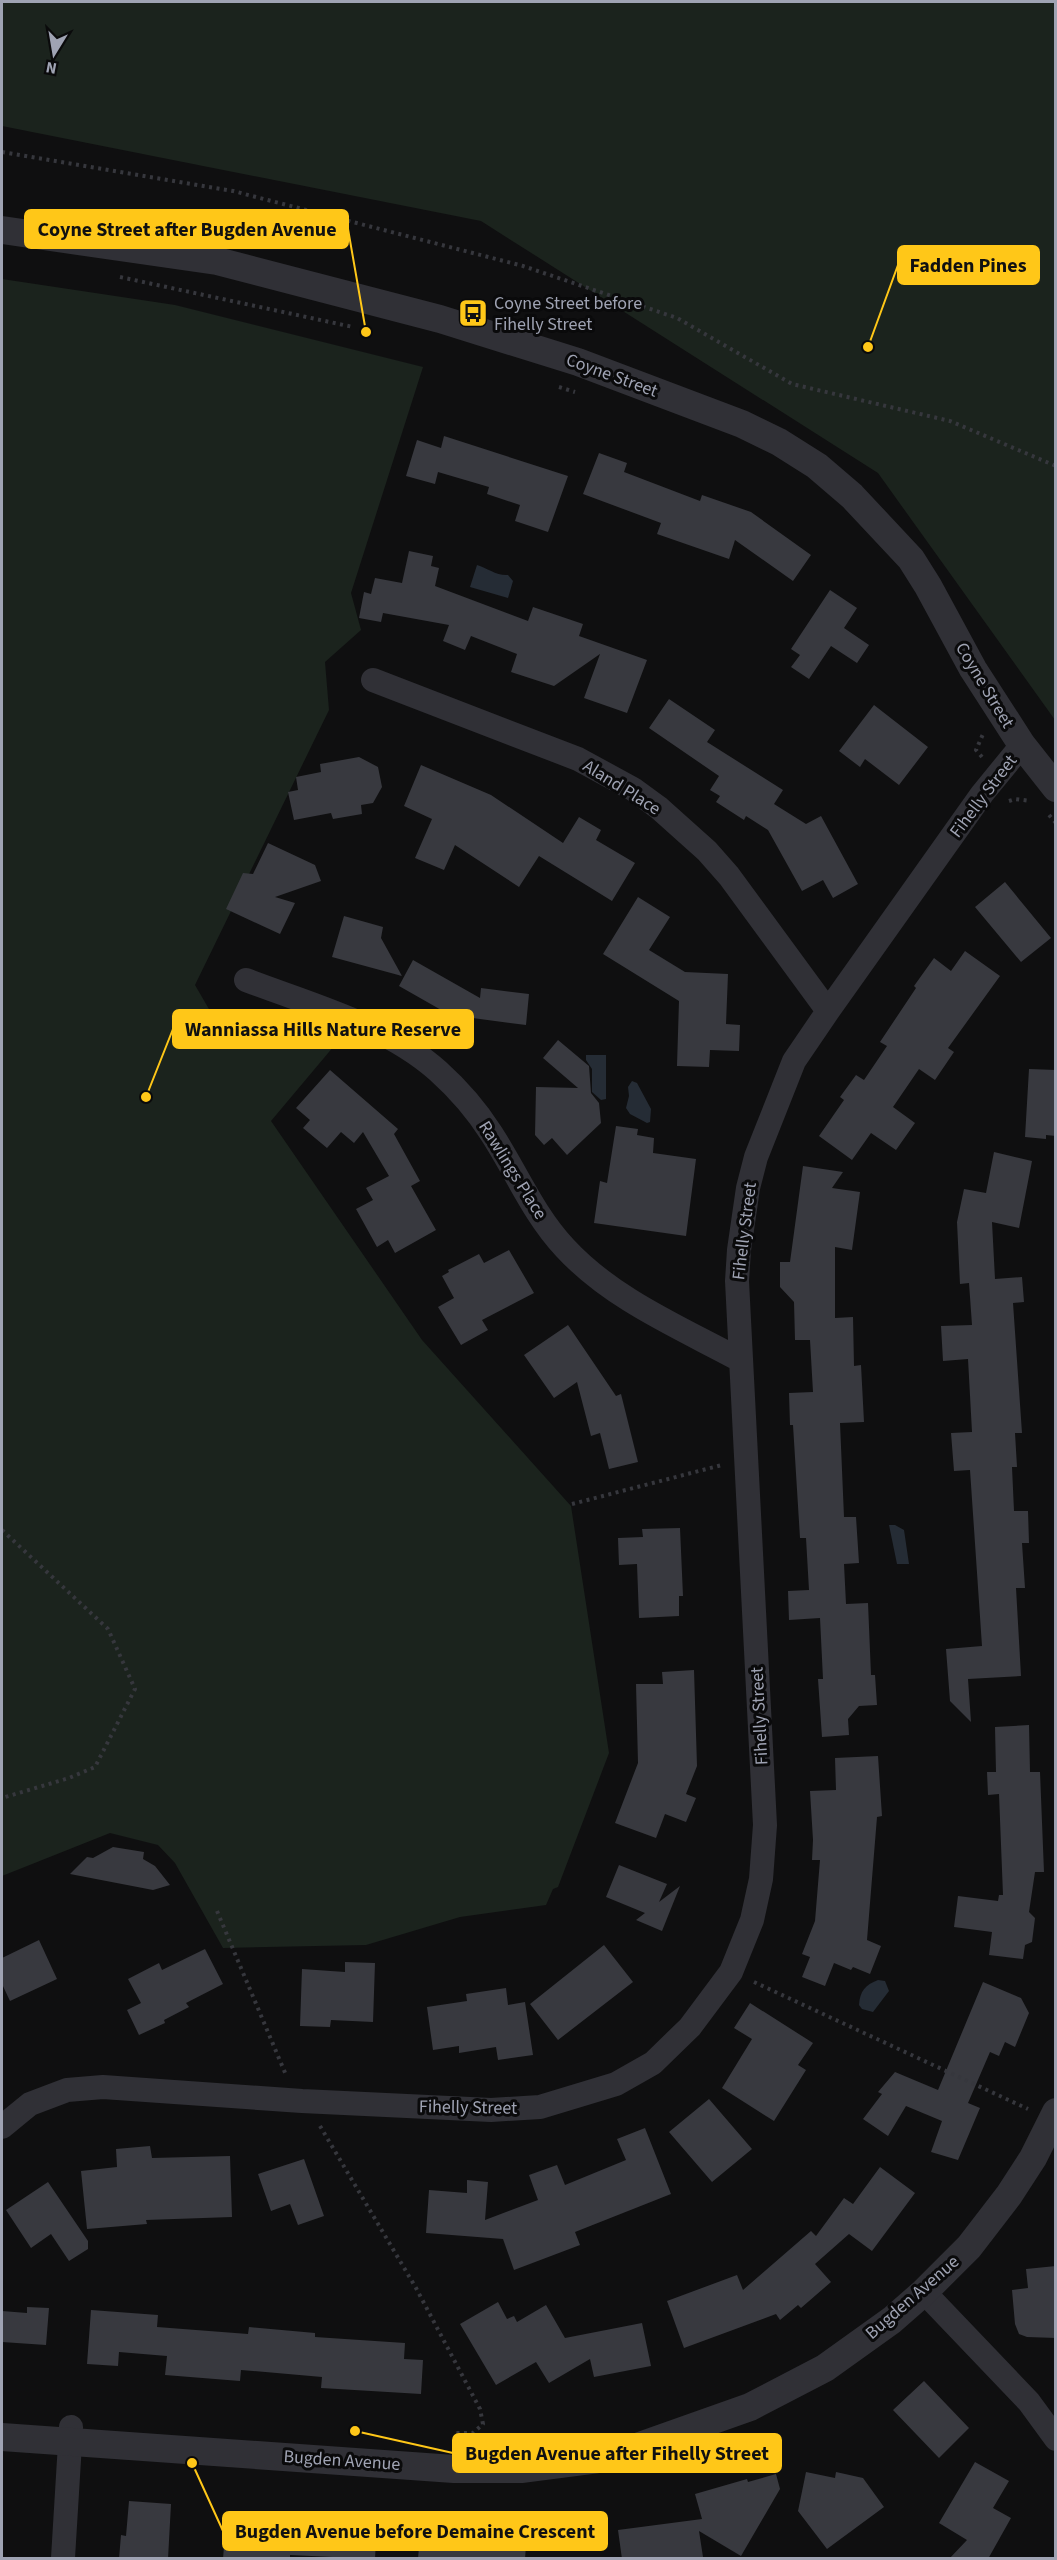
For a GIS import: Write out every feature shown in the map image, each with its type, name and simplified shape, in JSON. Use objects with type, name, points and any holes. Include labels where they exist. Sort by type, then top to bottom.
[{"type":"street","name":"Coyne Street","points":[[2,230],[217,261],[419,313],[578,362],[742,424],[779,442],[817,466],[852,496],[911,559],[973,669],[1022,745],[1047,797]]},
{"type":"street","name":"Aland Place","points":[[373,680],[578,759],[633,789],[659,808],[707,851],[729,876],[828,1011]]},
{"type":"street","name":"Fihelly Street","points":[[2,2127],[30,2104],[67,2090],[103,2087],[302,2101],[479,2109],[540,2107],[616,2085],[653,2063],[690,2027],[731,1972],[752,1920],[761,1879],[765,1825],[737,1281],[739,1250],[753,1167],[770,1118],[794,1061],[982,794],[1022,745]]},
{"type":"street","name":"Rawlings Place","points":[[246,980],[373,1029],[418,1055],[439,1072],[476,1111],[492,1134],[533,1206],[564,1247],[609,1287],[740,1360]]},
{"type":"street","name":"Bugden Avenue","points":[[2,2437],[70,2434],[406,2458],[520,2463],[606,2458],[750,2407],[788,2390],[825,2368],[883,2327],[924,2292],[969,2247],[1009,2195],[1033,2158],[1042,2111]]},
{"type":"street","points":[[924,2292],[1029,2402],[1056,2439]]},
{"type":"street","name":"Bugden Avenue","points":[[2,2421],[70,2434]]},
{"type":"street","points":[[63,2559],[70,2434]]},
{"type":"street","name":"Bugden Avenue","points":[[406,2458],[455,2453],[520,2463]]},
{"type":"path","points":[[2,152],[232,191],[523,266],[677,318],[792,384],[950,421],[1056,466]]},
{"type":"path","points":[[118,276],[361,329]]},
{"type":"path","points":[[554,386],[576,393]]},
{"type":"path","points":[[976,750],[984,732]]},
{"type":"path","points":[[999,804],[1015,799],[1031,801],[1047,797]]},
{"type":"path","points":[[572,1504],[731,1463]]},
{"type":"path","points":[[2,1530],[108,1629],[135,1689],[95,1767],[69,1778],[2,1798]]},
{"type":"path","points":[[218,1911],[288,2081]]},
{"type":"path","points":[[755,1983],[1042,2111]]},
{"type":"path","points":[[318,2122],[416,2288],[480,2409],[483,2424],[473,2433],[455,2433],[455,2453]]},
{"type":"shaded area","points":[[2,2],[1055,2],[1055,720],[878,473],[481,221],[2,126]]},
{"type":"shaded area","points":[[2,279],[175,305],[423,367],[351,593],[361,630],[325,662],[329,710],[195,985],[220,1028],[334,1046],[271,1121],[422,1340],[571,1506],[609,1753],[558,1887],[553,1889],[546,1905],[460,1917],[366,1945],[223,1948],[175,1863],[158,1845],[110,1833],[2,1876]]},
{"type":"shaded area","points":[[477,565],[508,575],[513,581],[508,598],[470,587]]},
{"type":"shaded area","points":[[586,1055],[606,1055],[606,1099],[601,1100],[592,1092],[592,1069],[586,1060]]},
{"type":"shaded area","points":[[632,1081],[637,1083],[651,1109],[650,1122],[647,1123],[630,1114],[626,1108],[629,1096],[628,1087]]},
{"type":"shaded area","points":[[889,1525],[895,1525],[904,1530],[909,1564],[897,1564]]},
{"type":"shaded area","points":[[878,1980],[885,1981],[889,1991],[873,2012],[862,2009],[859,2005],[862,1992]]},
{"type":"building","points":[[444,436],[568,476],[548,532],[515,521],[520,505],[487,494],[489,487],[438,472],[435,484],[406,476],[417,440],[441,448]]},
{"type":"building","points":[[599,453],[627,463],[624,472],[700,501],[702,495],[751,512],[811,555],[793,581],[735,540],[729,559],[657,534],[661,523],[583,494]]},
{"type":"building","points":[[409,551],[433,556],[431,566],[439,568],[435,586],[528,621],[533,607],[583,624],[579,636],[647,660],[627,713],[584,698],[600,654],[554,686],[511,672],[517,654],[471,636],[465,650],[443,641],[449,625],[383,613],[381,622],[359,618],[364,592],[371,594],[375,578],[402,583]]},
{"type":"building","points":[[830,590],[857,608],[844,628],[869,645],[857,663],[831,646],[809,679],[791,667],[800,655],[791,649]]},
{"type":"building","points":[[669,699],[715,730],[707,742],[783,790],[774,804],[806,824],[821,816],[858,884],[833,898],[823,880],[802,891],[768,830],[746,816],[744,820],[716,802],[720,796],[710,790],[719,776],[649,728]]},
{"type":"building","points":[[874,705],[928,747],[899,785],[865,759],[860,767],[839,751]]},
{"type":"building","points":[[359,757],[378,767],[382,787],[373,803],[361,805],[362,814],[333,819],[331,813],[294,820],[288,792],[298,790],[296,777],[321,772],[320,764]]},
{"type":"building","points":[[421,765],[491,795],[563,843],[579,817],[601,830],[596,840],[635,863],[612,901],[539,856],[519,887],[455,845],[444,870],[415,858],[432,819],[404,806]]},
{"type":"building","points":[[268,843],[315,865],[321,881],[275,897],[295,903],[280,934],[226,909],[243,873],[253,874]]},
{"type":"building","points":[[1005,882],[1051,938],[1021,962],[975,907]]},
{"type":"building","points":[[638,897],[670,917],[649,950],[685,972],[728,974],[726,1024],[740,1025],[739,1051],[710,1050],[709,1067],[677,1066],[679,1001],[603,954]]},
{"type":"building","points":[[344,916],[383,927],[381,938],[402,976],[332,957]]},
{"type":"building","points":[[965,951],[1000,976],[948,1048],[954,1052],[935,1080],[919,1069],[893,1107],[915,1123],[896,1150],[871,1133],[852,1160],[819,1136],[844,1100],[840,1097],[856,1075],[864,1080],[887,1046],[880,1042],[934,958],[951,971]]},
{"type":"building","points":[[413,960],[480,998],[481,988],[529,994],[526,1025],[450,1015],[399,986]]},
{"type":"building","points":[[558,1040],[589,1066],[591,1093],[599,1103],[601,1123],[567,1155],[552,1138],[544,1145],[535,1135],[536,1087],[578,1088],[543,1058]]},
{"type":"building","points":[[1029,1069],[1056,1070],[1056,1136],[1046,1135],[1046,1139],[1025,1137]]},
{"type":"building","points":[[330,1070],[398,1129],[394,1134],[420,1181],[411,1186],[436,1230],[395,1253],[388,1240],[377,1247],[356,1209],[373,1200],[366,1188],[389,1176],[363,1132],[354,1143],[341,1132],[327,1148],[303,1128],[310,1120],[296,1108]]},
{"type":"building","points":[[616,1126],[638,1129],[637,1135],[654,1138],[653,1153],[696,1159],[686,1236],[594,1223],[600,1181],[607,1183]]},
{"type":"building","points":[[994,1152],[1032,1161],[1019,1228],[992,1222],[995,1279],[1022,1277],[1024,1302],[1013,1303],[1022,1433],[1015,1433],[1017,1467],[1012,1467],[1014,1511],[1028,1511],[1029,1543],[1022,1543],[1025,1588],[1016,1588],[1021,1676],[968,1679],[971,1722],[950,1701],[946,1649],[982,1646],[970,1470],[954,1471],[951,1433],[972,1432],[968,1359],[943,1361],[941,1326],[972,1325],[969,1283],[960,1284],[957,1222],[964,1189],[986,1193]]},
{"type":"building","points":[[803,1166],[843,1172],[832,1188],[860,1192],[852,1250],[835,1247],[835,1318],[853,1317],[854,1366],[861,1365],[864,1422],[840,1423],[844,1517],[856,1517],[859,1563],[844,1564],[846,1604],[868,1603],[871,1675],[875,1675],[877,1705],[859,1706],[848,1719],[849,1735],[822,1737],[818,1679],[823,1679],[820,1618],[789,1620],[788,1591],[809,1590],[806,1538],[800,1538],[789,1393],[813,1392],[810,1340],[795,1340],[794,1302],[780,1287],[780,1262],[790,1262]]},
{"type":"building","points":[[509,1250],[534,1293],[482,1320],[488,1330],[461,1345],[438,1307],[454,1298],[442,1276],[449,1272],[448,1270],[479,1254],[484,1263]]},
{"type":"building","points":[[568,1325],[616,1396],[621,1394],[638,1462],[609,1469],[600,1433],[591,1436],[577,1382],[554,1398],[524,1355]]},
{"type":"building","points":[[680,1528],[683,1596],[679,1596],[679,1616],[639,1618],[637,1564],[619,1565],[618,1538],[643,1537],[642,1529]]},
{"type":"building","points":[[694,1670],[697,1766],[686,1794],[696,1798],[686,1822],[665,1814],[656,1838],[615,1823],[638,1763],[636,1684],[663,1684],[662,1672]]},
{"type":"building","points":[[1029,1725],[1030,1772],[1040,1772],[1044,1872],[1035,1872],[1029,1912],[1035,1918],[1032,1942],[1025,1945],[1023,1959],[989,1955],[992,1932],[954,1927],[958,1896],[998,1901],[999,1895],[1003,1895],[999,1794],[988,1795],[987,1772],[996,1772],[995,1727]]},
{"type":"building","points":[[878,1756],[882,1816],[877,1817],[867,1940],[881,1946],[870,1974],[834,1963],[825,1986],[802,1977],[810,1957],[802,1954],[815,1921],[820,1860],[812,1860],[810,1791],[836,1790],[835,1758]]},
{"type":"building","points":[[113,1847],[144,1852],[143,1859],[155,1866],[170,1885],[153,1890],[70,1874],[87,1857],[93,1858]]},
{"type":"building","points":[[619,1865],[667,1884],[659,1902],[680,1886],[662,1931],[636,1920],[645,1913],[606,1897]]},
{"type":"building","points":[[39,1940],[57,1979],[10,2001],[2,1984],[2,1958]]},
{"type":"building","points":[[604,1945],[633,1982],[558,2040],[530,2004]]},
{"type":"building","points":[[205,1949],[223,1984],[186,2003],[189,2007],[164,2020],[165,2023],[139,2035],[127,2010],[141,2003],[128,1979],[159,1963],[162,1970]]},
{"type":"building","points":[[345,1962],[375,1963],[373,2022],[331,2020],[330,2027],[300,2026],[302,1969],[345,1972]]},
{"type":"building","points":[[983,1982],[1021,1998],[1029,2013],[1015,2047],[1005,2042],[999,2056],[990,2052],[968,2103],[980,2108],[958,2160],[931,2152],[942,2121],[906,2106],[888,2136],[863,2119],[882,2094],[878,2092],[895,2072],[938,2090]]},
{"type":"building","points":[[506,1988],[508,2005],[525,2002],[533,2055],[498,2060],[496,2047],[459,2053],[459,2046],[433,2050],[427,2007],[467,2001],[466,1994]]},
{"type":"building","points":[[750,2003],[813,2043],[798,2065],[806,2070],[774,2121],[722,2088],[752,2039],[734,2028]]},
{"type":"building","points":[[709,2099],[752,2149],[712,2182],[669,2132]]},
{"type":"building","points":[[645,2128],[671,2194],[575,2232],[580,2245],[514,2270],[503,2239],[426,2233],[429,2190],[467,2193],[467,2180],[488,2182],[485,2220],[538,2200],[529,2175],[557,2165],[565,2185],[626,2160],[617,2139]]},
{"type":"building","points":[[150,2146],[152,2158],[230,2156],[232,2217],[146,2220],[147,2224],[87,2229],[81,2171],[117,2167],[116,2149]]},
{"type":"building","points":[[304,2159],[324,2216],[298,2225],[290,2204],[271,2211],[258,2174]]},
{"type":"building","points":[[880,2167],[915,2193],[872,2251],[849,2234],[815,2264],[831,2282],[801,2308],[798,2305],[780,2320],[776,2314],[684,2348],[667,2301],[737,2275],[743,2290],[811,2231],[816,2236],[844,2198],[853,2204]]},
{"type":"building","points":[[48,2182],[88,2241],[88,2249],[69,2261],[51,2234],[31,2248],[6,2210]]},
{"type":"building","points":[[1056,2266],[1056,2338],[1027,2337],[1019,2334],[1015,2324],[1012,2290],[1028,2288],[1026,2269]]},
{"type":"building","points":[[498,2302],[507,2319],[514,2316],[517,2322],[546,2305],[565,2338],[642,2323],[651,2366],[594,2377],[590,2359],[549,2383],[536,2362],[496,2385],[460,2324]]},
{"type":"building","points":[[27,2307],[49,2308],[46,2345],[2,2342],[2,2311],[27,2313]]},
{"type":"building","points":[[91,2310],[158,2315],[157,2327],[248,2334],[249,2327],[315,2333],[315,2337],[405,2343],[404,2359],[423,2360],[421,2394],[321,2388],[322,2377],[241,2370],[240,2381],[165,2375],[167,2356],[119,2352],[118,2366],[87,2364]]},
{"type":"building","points":[[924,2381],[969,2428],[939,2458],[893,2410]]},
{"type":"building","points":[[975,2462],[1009,2481],[993,2508],[1011,2518],[988,2559],[949,2559],[967,2540],[939,2523]]},
{"type":"building","points":[[806,2472],[835,2478],[836,2472],[863,2478],[884,2507],[827,2549],[798,2511]]},
{"type":"building","points":[[776,2474],[780,2489],[741,2556],[699,2531],[703,2557],[622,2559],[618,2530],[702,2519],[695,2494],[747,2479],[748,2482]]},
{"type":"building","points":[[129,2501],[171,2504],[168,2559],[119,2559],[121,2535],[126,2536]]},
{"type":"building","points":[[263,2518],[346,2525],[346,2521],[377,2522],[375,2559],[290,2555],[290,2559],[223,2559],[226,2520],[263,2523]]},
{"type":"building","points":[[421,2522],[527,2532],[525,2559],[418,2559]]},
{"type":"place","name":"Coyne Street before Fihelly Street","points":[[473,313]]},
{"type":"place","name":"Coyne Street after Bugden Avenue","points":[[366,332]]},
{"type":"place","name":"Fadden Pines","points":[[868,347]]},
{"type":"place","name":"Wanniassa Hills Nature Reserve","points":[[146,1097]]},
{"type":"place","name":"Bugden Avenue after Fihelly Street","points":[[355,2431]]},
{"type":"place","name":"Bugden Avenue before Demaine Crescent","points":[[192,2463]]}]
